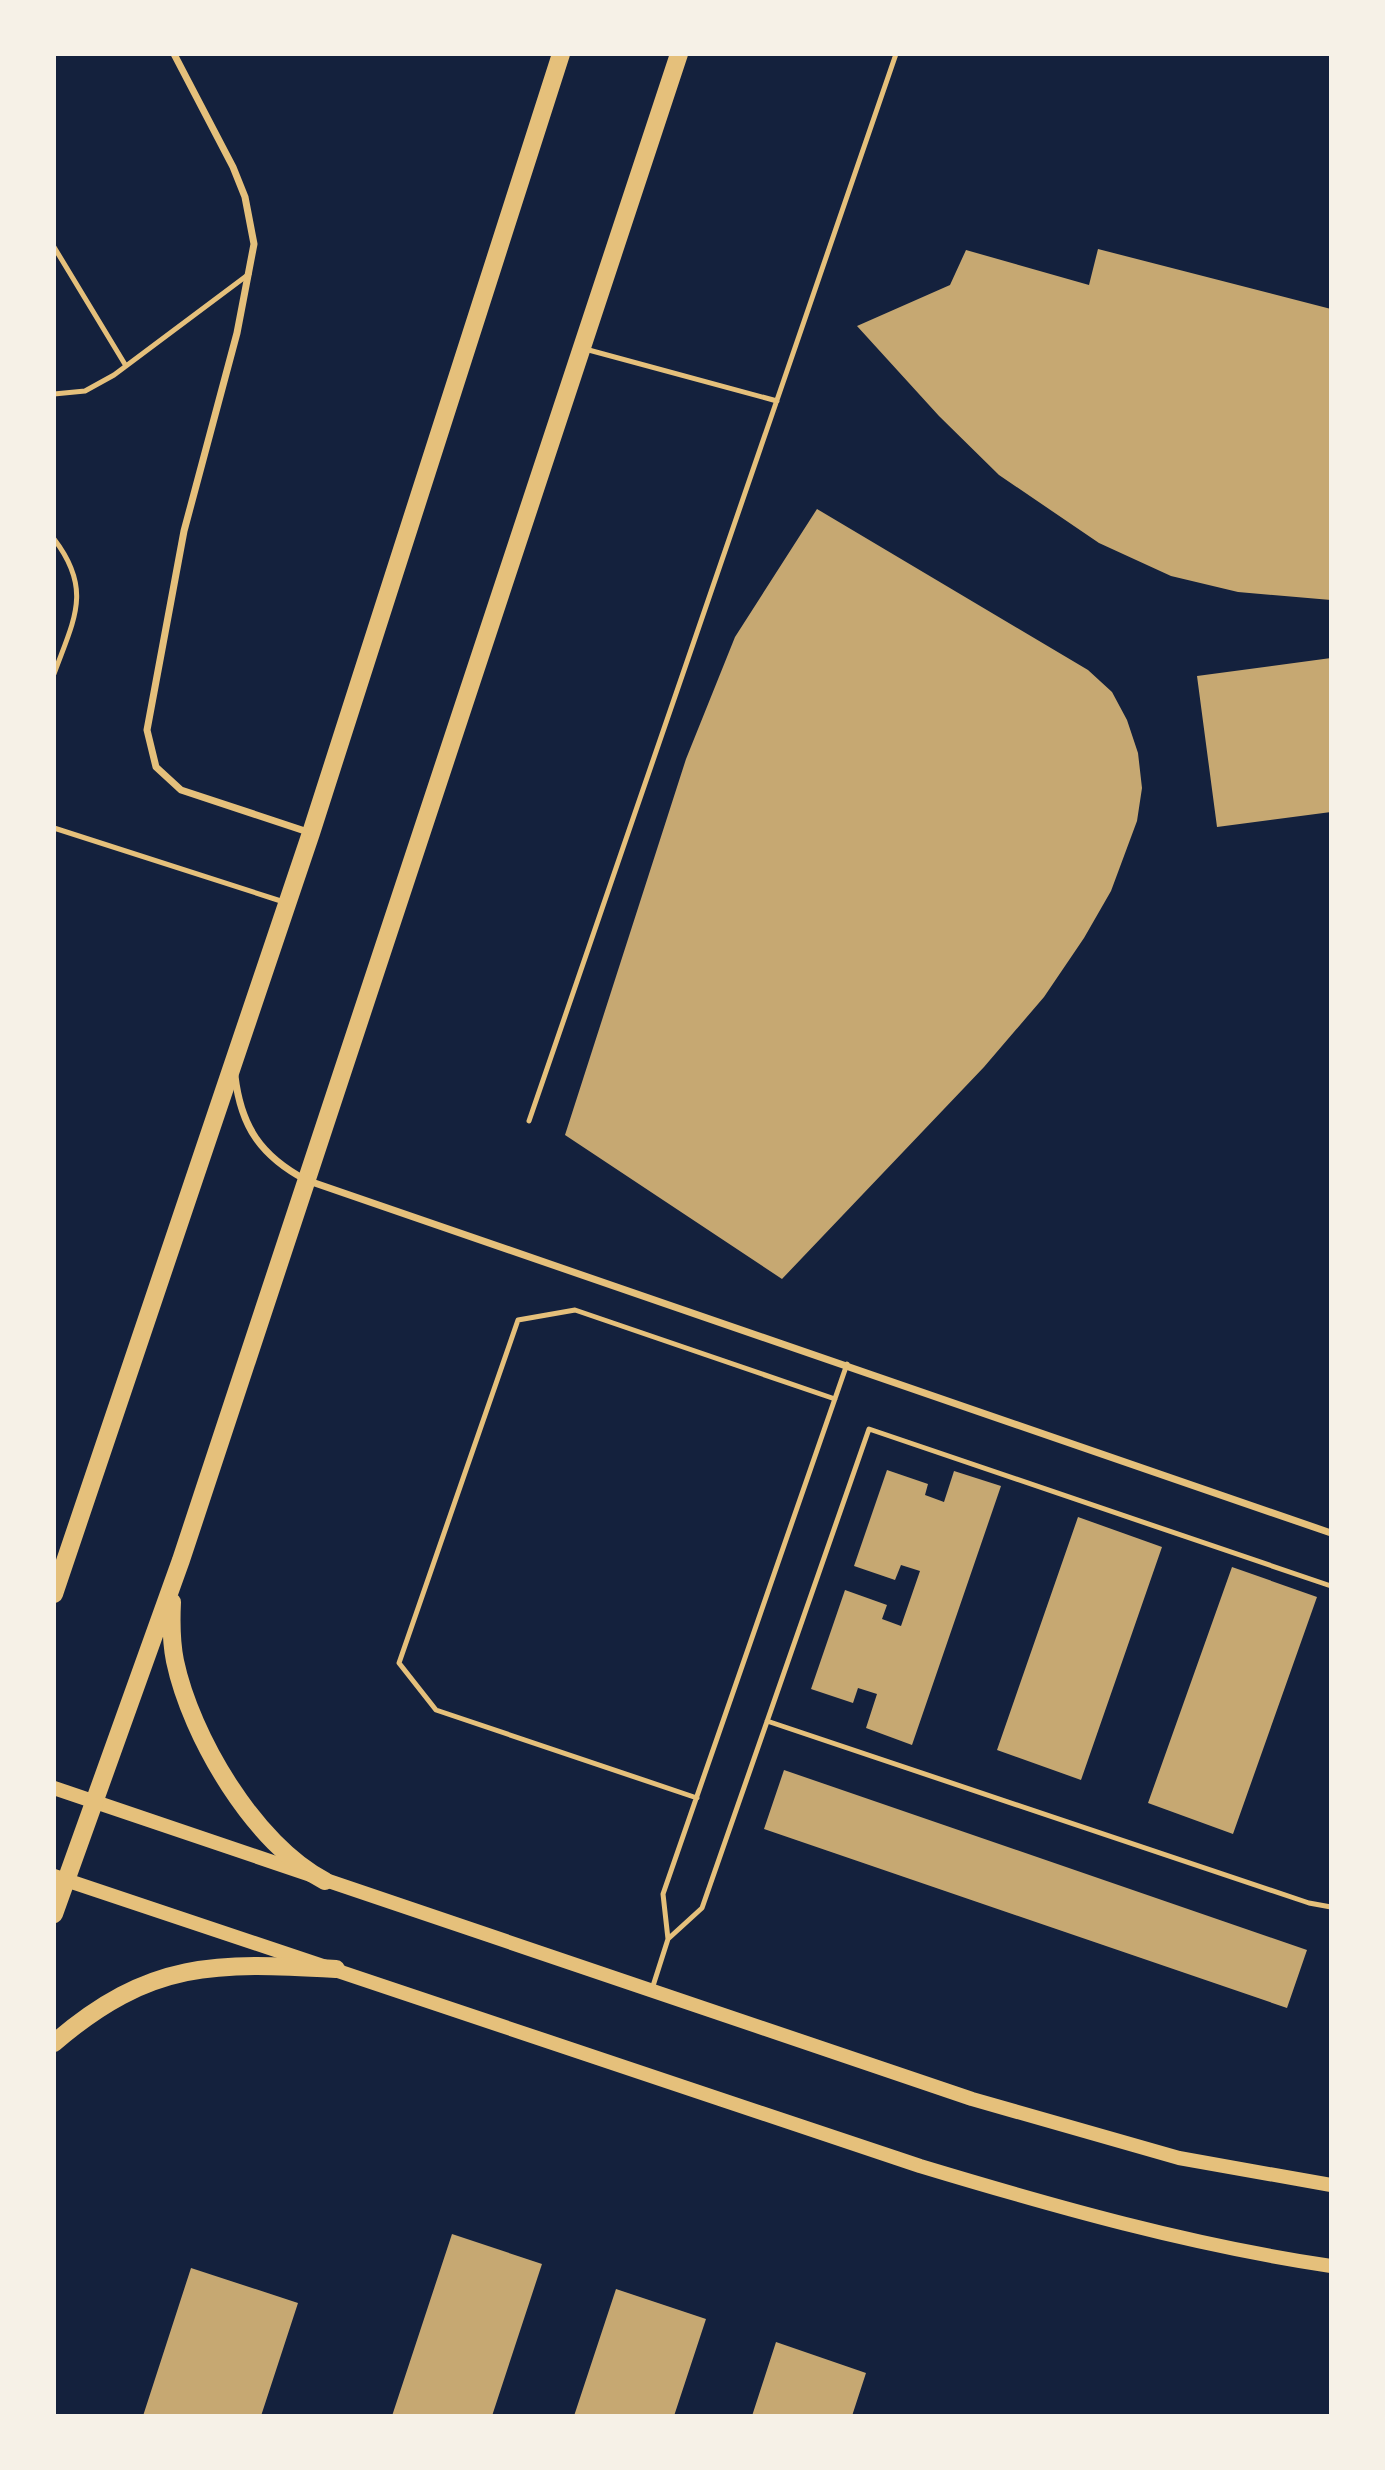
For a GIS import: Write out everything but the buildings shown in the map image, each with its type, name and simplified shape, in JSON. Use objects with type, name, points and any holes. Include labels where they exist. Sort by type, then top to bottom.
[{"type":"main road","points":[[54,1594],[311,833],[561,54]]},
{"type":"main road","points":[[54,1914],[60,1878],[94,1801],[181,1560],[679,54]]},
{"type":"main road","points":[[54,1571],[67,1556]]},
{"type":"main road","points":[[181,1560],[172,1599],[171,1634],[179,1678],[193,1716],[222,1771],[261,1826],[289,1857],[326,1881]]},
{"type":"main road","points":[[54,1788],[972,2099],[1202,2163],[1331,2185]]},
{"type":"main road","points":[[60,1878],[920,2166],[1044,2204],[1219,2248],[1331,2266]]},
{"type":"main road","points":[[54,2043],[80,2020],[131,1988],[172,1975],[217,1966],[336,1969]]},
{"type":"street","points":[[174,54],[245,197],[254,244],[251,272],[184,531],[146,730],[156,767],[181,790],[311,833]]},
{"type":"street","points":[[234,1061],[237,1091],[245,1118],[258,1144],[278,1165],[306,1180],[848,1364],[1331,1533]]},
{"type":"lane","points":[[529,1121],[897,54]]},
{"type":"lane","points":[[54,247],[126,366]]},
{"type":"lane","points":[[54,394],[85,391],[126,366],[251,272]]},
{"type":"lane","points":[[582,348],[777,401]]},
{"type":"lane","points":[[54,539],[74,570],[79,588],[77,610],[54,674]]},
{"type":"lane","points":[[54,828],[287,903]]},
{"type":"lane","points":[[697,1798],[436,1710],[399,1663],[518,1320],[575,1310],[835,1399]]},
{"type":"lane","points":[[652,1991],[668,1938],[663,1894],[848,1364]]},
{"type":"lane","points":[[668,1938],[702,1908],[869,1429],[1331,1586]]},
{"type":"lane","points":[[767,1721],[1309,1903],[1331,1908]]}]
